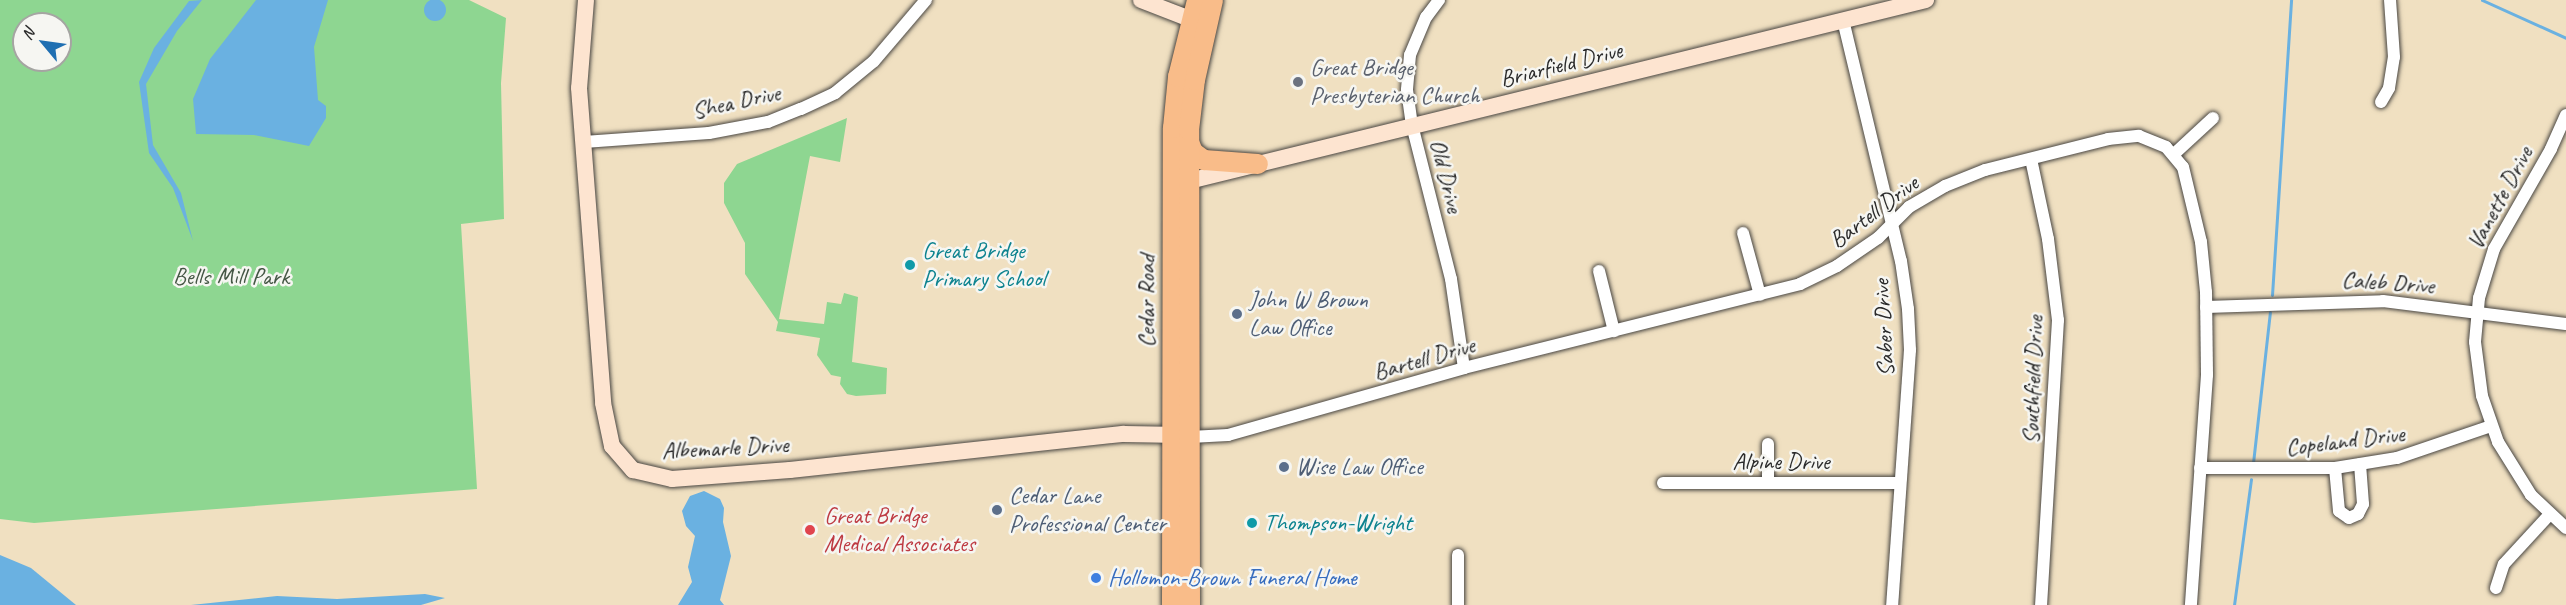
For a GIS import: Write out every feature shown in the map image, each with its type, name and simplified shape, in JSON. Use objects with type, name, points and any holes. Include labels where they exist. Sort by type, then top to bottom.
[{"type":"main road","name":"Cedar Road","points":[[1181,177],[1190,142],[1199,23],[1197,0]]},
{"type":"main road","name":"Cedar Road","points":[[1172,605],[1181,435],[1181,177],[1175,102],[1199,23],[1213,0]]},
{"type":"main road","points":[[1190,142],[1193,152],[1204,160],[1258,164]]},
{"type":"main road","name":"Cedar Road","points":[[1181,435],[1190,605]]},
{"type":"street","name":"Albemarle Drive","points":[[586,0],[579,63],[606,426],[616,453],[633,470],[672,479],[790,470],[1061,440],[1181,435]]},
{"type":"street","name":"Shea Drive","points":[[584,142],[710,133],[768,122],[801,109],[835,93],[874,61],[926,0]]},
{"type":"street","points":[[1141,0],[1199,23]]},
{"type":"street","name":"Old Drive","points":[[1438,0],[1426,17],[1410,55],[1407,90],[1412,125],[1451,279],[1464,368]]},
{"type":"street","name":"Briarfield Drive","points":[[1181,177],[1258,164],[1926,0]]},
{"type":"street","points":[[2381,102],[2389,88],[2394,57],[2390,0]]},
{"type":"street","name":"Saber Drive","points":[[1843,20],[1891,224],[1909,324],[1892,605]]},
{"type":"street","name":"Vanette Drive","points":[[2566,115],[2562,138],[2494,249],[2477,312],[2477,369],[2491,426],[2514,472],[2550,514],[2566,528]]},
{"type":"street","points":[[2191,605],[2200,468],[2206,307],[2200,242],[2190,187],[2174,154],[2213,118]]},
{"type":"street","name":"Bartell Drive","points":[[1181,435],[1228,435],[1464,368],[1760,296],[1800,284],[1837,266],[1909,207],[1945,186],[1985,170],[2128,136],[2153,140],[2174,154]]},
{"type":"street","name":"Southfield Drive","points":[[2031,159],[2048,239],[2058,320],[2041,605]]},
{"type":"street","points":[[1743,233],[1760,296]]},
{"type":"street","points":[[1599,271],[1614,331]]},
{"type":"street","name":"Caleb Drive","points":[[2206,307],[2364,300],[2566,324]]},
{"type":"street","name":"Copeland Drive","points":[[2200,468],[2335,468],[2429,450],[2491,426]]},
{"type":"street","points":[[1768,444],[1768,483]]},
{"type":"street","points":[[2335,468],[2339,512],[2349,518],[2358,514],[2363,504],[2360,464]]},
{"type":"street","name":"Alpine Drive","points":[[1663,483],[1898,483]]},
{"type":"street","points":[[2496,588],[2508,558],[2550,514]]},
{"type":"street","points":[[1458,555],[1458,605]]},
{"type":"green space","name":"Bells Mill Park","points":[[0,0],[469,0],[506,18],[501,83],[504,219],[461,224],[477,489],[34,523],[0,519]]},
{"type":"green space","points":[[847,118],[840,162],[810,156],[779,319],[824,324],[827,302],[841,304],[844,293],[858,297],[852,362],[887,368],[886,394],[856,396],[847,394],[840,384],[841,377],[831,375],[817,355],[820,338],[776,331],[778,322],[745,274],[745,243],[724,203],[724,183],[737,164]]},
{"type":"water","points":[[435,-1],[443,2],[446,10],[443,18],[435,21],[427,18],[424,10],[427,2]]},
{"type":"water","points":[[202,0],[177,31],[146,84],[153,145],[181,193],[193,241],[173,188],[149,153],[139,82],[154,48],[189,1]]},
{"type":"water","points":[[256,0],[328,0],[314,47],[318,100],[326,106],[326,118],[309,146],[254,135],[196,134],[193,99],[210,59]]},
{"type":"water","points":[[704,491],[720,499],[724,508],[723,522],[731,556],[720,600],[724,605],[678,605],[692,582],[688,567],[695,536],[686,526],[682,511],[690,496]]},
{"type":"water","points":[[0,555],[31,568],[76,605],[0,605]]},
{"type":"water","points":[[425,594],[445,598],[421,605],[191,605],[277,596],[337,599]]},
{"type":"waterway","points":[[2272,295],[2291,0]]},
{"type":"waterway","points":[[2482,0],[2566,38]]},
{"type":"waterway","points":[[2253,463],[2270,312]]},
{"type":"waterway","points":[[2234,605],[2251,479]]},
{"type":"place","name":"Great Bridge Presbyterian Church","points":[[1298,82]]},
{"type":"place","name":"Great Bridge Primary School","points":[[910,265]]},
{"type":"place","name":"John W Brown Law Office","points":[[1237,314]]},
{"type":"place","name":"Wise Law Office","points":[[1284,467]]},
{"type":"place","name":"Cedar Lane Professional Center","points":[[997,510]]},
{"type":"place","name":"Thompson-Wright","points":[[1252,523]]},
{"type":"place","name":"Great Bridge Medical Associates","points":[[810,530]]},
{"type":"place","name":"Hollomon-Brown Funeral Home","points":[[1096,578]]}]
